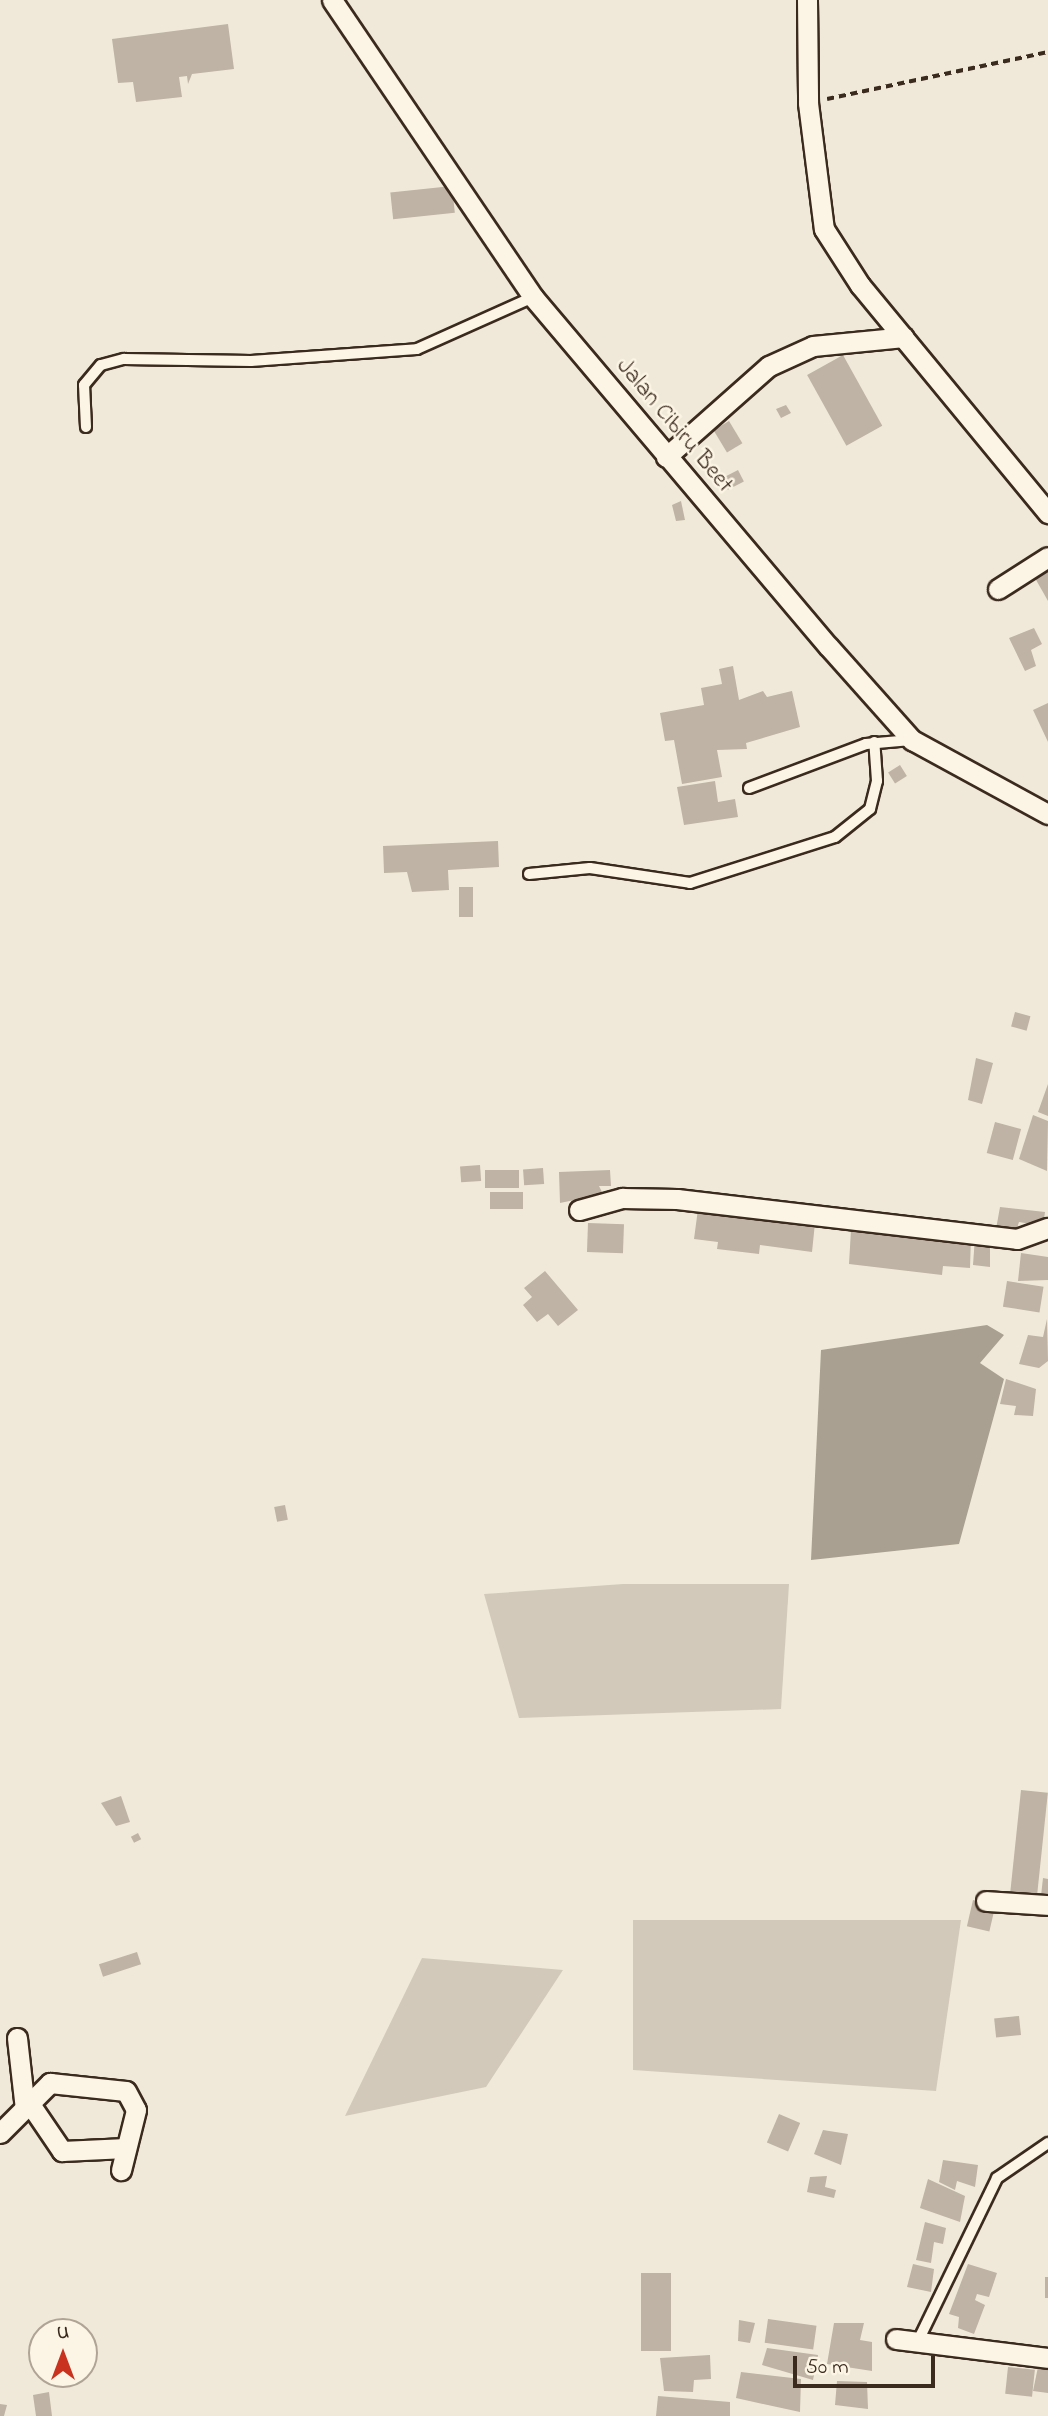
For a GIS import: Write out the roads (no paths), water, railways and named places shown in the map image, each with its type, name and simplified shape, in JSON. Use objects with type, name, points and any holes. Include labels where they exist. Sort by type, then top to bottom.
[{"type":"street","name":"Jalan Cibiru Beet","points":[[332,0],[533,297],[667,457],[912,740],[1048,814]]},
{"type":"street","points":[[807,0],[808,103],[824,229],[904,337],[1048,513]]},
{"type":"street","points":[[667,457],[769,366],[813,346],[904,337]]},
{"type":"street","points":[[998,589],[1048,557]]},
{"type":"street","points":[[579,1210],[606,1200],[663,1199],[1017,1239],[1048,1228]]},
{"type":"street","points":[[986,1901],[1048,1905]]},
{"type":"street","points":[[17,2038],[27,2106],[62,2151],[126,2148]]},
{"type":"street","points":[[0,2133],[50,2083],[126,2091],[136,2110],[121,2170]]},
{"type":"street","points":[[896,2339],[1048,2358]]},
{"type":"lane","points":[[86,428],[84,385],[102,365],[124,359],[251,361],[417,349],[533,297]]},
{"type":"lane","points":[[749,788],[874,742],[912,740]]},
{"type":"lane","points":[[529,874],[590,868],[690,883],[835,837],[870,809],[877,781],[874,742]]},
{"type":"lane","points":[[918,2341],[997,2178],[1048,2143]]}]
